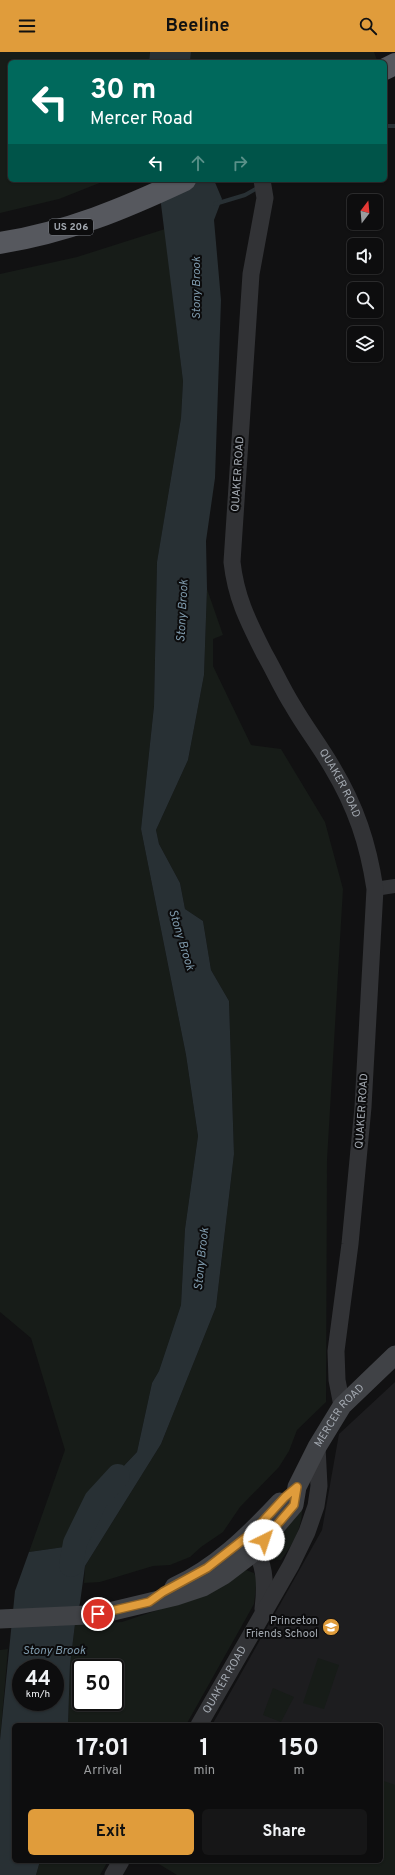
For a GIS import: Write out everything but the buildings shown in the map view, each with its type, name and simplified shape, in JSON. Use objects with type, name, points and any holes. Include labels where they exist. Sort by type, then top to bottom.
[{"type":"highway","name":"US 206","points":[[0,243],[67,228],[101,217],[181,182]]},
{"type":"main road","name":"MERCER ROAD","points":[[0,1619],[87,1615],[109,1612],[149,1602],[164,1600],[203,1587],[257,1556],[294,1505],[297,1487],[317,1447],[342,1406],[395,1354]]},
{"type":"main road","name":"MERCER ROAD","points":[[149,1602],[163,1592],[207,1568],[253,1532],[285,1497],[297,1487]]},
{"type":"street","name":"QUAKER ROAD","points":[[262,182],[265,198],[251,274],[233,554],[234,581],[238,599],[246,618],[292,705],[332,767],[354,809],[370,856],[375,888],[363,1107],[350,1244],[336,1351],[337,1380],[342,1406]]},
{"type":"street","points":[[375,888],[395,886]]},
{"type":"street","name":"QUAKER ROAD","points":[[200,1723],[290,1565],[307,1532],[316,1506],[319,1486],[317,1447]]},
{"type":"street","points":[[297,1487],[305,1500],[310,1520]]},
{"type":"street","name":"QUAKER ROAD","points":[[253,1532],[257,1556],[264,1580],[263,1613]]},
{"type":"street","points":[[257,1556],[273,1568],[280,1568],[290,1565]]},
{"type":"street","points":[[113,1875],[120,1863]]},
{"type":"shaded area","points":[[0,52],[150,52],[149,60],[8,60],[8,182],[102,182],[59,199],[0,213]]},
{"type":"shaded area","points":[[191,52],[374,52],[377,60],[190,60]]},
{"type":"shaded area","points":[[165,229],[183,381],[181,418],[157,562],[154,706],[141,829],[186,1055],[198,1136],[185,1229],[181,1305],[159,1371],[152,1383],[137,1452],[101,1490],[75,1543],[64,1547],[29,1552],[65,1450],[31,1338],[0,1312],[0,274],[77,257]]},
{"type":"shaded area","points":[[207,589],[223,635],[213,639],[213,666],[251,745],[281,749],[325,822],[343,889],[327,1160],[326,1402],[297,1430],[289,1451],[279,1467],[240,1507],[223,1532],[201,1547],[190,1557],[170,1565],[153,1566],[100,1582],[84,1583],[85,1566],[161,1444],[216,1307],[234,1154],[229,1001],[211,970],[203,921],[185,909],[180,883],[159,844],[156,830],[188,760],[204,675]]},
{"type":"shaded area","name":"Princeton Friends School","points":[[395,1382],[395,1875],[383,1863],[383,1723],[213,1723],[322,1530],[339,1434]]},
{"type":"shaded area","points":[[302,1510],[302,1517],[296,1536],[289,1549],[281,1560],[272,1560],[265,1550]]},
{"type":"shaded area","points":[[246,1570],[254,1573],[257,1578],[254,1604],[187,1723],[68,1723],[70,1665],[75,1624],[122,1622],[188,1600]]},
{"type":"shaded area","points":[[8,1649],[0,1740],[0,1650]]},
{"type":"shaded area","points":[[318,1658],[339,1665],[324,1709],[303,1703]]},
{"type":"shaded area","points":[[273,1688],[294,1697],[281,1722],[263,1715]]},
{"type":"shaded area","points":[[383,1781],[395,1785],[395,1875],[177,1875],[157,1863],[383,1863]]},
{"type":"shaded area","points":[[39,1863],[107,1863],[100,1875],[36,1875]]},
{"type":"water","points":[[150,52],[191,52],[190,60],[149,60]]},
{"type":"water","name":"Stony Brook","points":[[158,182],[215,182],[222,199],[214,220],[221,300],[215,478],[206,541],[207,589],[204,675],[188,760],[156,830],[159,844],[180,883],[185,909],[203,921],[211,970],[229,1001],[234,1154],[216,1307],[161,1444],[85,1566],[70,1665],[68,1723],[12,1723],[12,1863],[39,1863],[36,1875],[0,1875],[0,1740],[15,1591],[29,1552],[64,1547],[75,1543],[101,1490],[137,1452],[152,1383],[159,1371],[181,1305],[185,1229],[198,1136],[186,1055],[141,829],[154,706],[157,562],[181,418],[183,381]]},
{"type":"waterway","points":[[387,126],[395,126]]},
{"type":"waterway","points":[[215,204],[245,195],[259,187]]},
{"type":"waterway","name":"Stony Brook","points":[[71,1565],[75,1543],[96,1500],[118,1476]]},
{"type":"place","name":"Princeton Friends School","points":[[331,1627]]},
{"type":"route","points":[[98,1614],[149,1602],[163,1592],[183,1583],[207,1568],[253,1532],[285,1497],[297,1487],[294,1505],[264,1540]]}]
